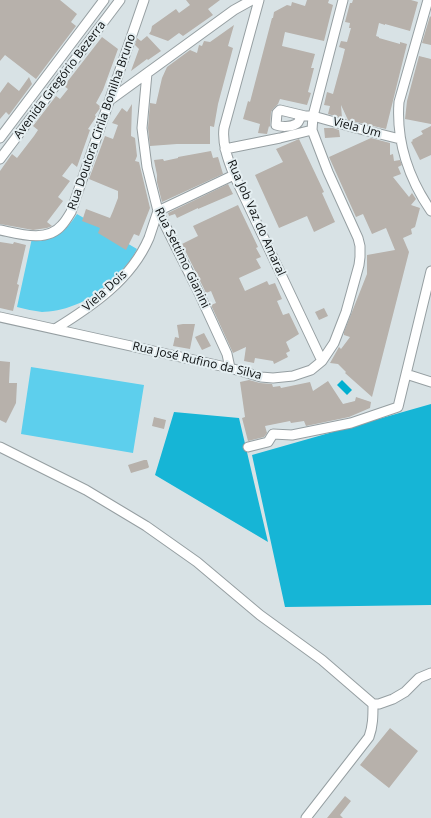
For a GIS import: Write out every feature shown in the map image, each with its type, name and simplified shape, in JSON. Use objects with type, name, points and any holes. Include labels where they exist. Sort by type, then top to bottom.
[{"type":"street","name":"Avenida Gregório Bezerra","points":[[0,138],[104,0]]},
{"type":"street","name":"Avenida Gregório Bezerra","points":[[0,160],[120,0]]},
{"type":"street","name":"Rua Doutora Cirila Bonilha Bruno","points":[[0,230],[35,236],[49,234],[62,226],[71,212],[144,0]]},
{"type":"street","points":[[110,100],[234,10],[252,0]]},
{"type":"street","name":"Rua Job Vaz do Amaral","points":[[259,0],[224,128],[225,149],[234,175],[322,361]]},
{"type":"street","name":"Rua José Rufino da Silva","points":[[0,317],[230,368],[261,377],[284,378],[310,370],[322,361],[334,343],[346,312],[359,265],[360,252],[358,238],[328,172],[312,130],[313,116],[343,0]]},
{"type":"street","points":[[428,0],[399,102],[398,118],[400,139],[408,165],[418,190],[431,211]]},
{"type":"street","name":"Rua Settimo Gianini","points":[[147,73],[142,128],[147,166],[158,211],[227,354],[230,368]]},
{"type":"street","name":"Viela Um","points":[[301,115],[313,116],[400,139]]},
{"type":"street","points":[[225,149],[286,137],[312,130]]},
{"type":"street","points":[[158,211],[234,175]]},
{"type":"street","name":"Viela Dois","points":[[55,329],[99,300],[124,277],[137,260],[149,238],[158,211]]},
{"type":"street","points":[[248,447],[268,442],[273,434],[292,435],[351,424],[398,407],[431,271]]},
{"type":"street","points":[[406,374],[431,382]]},
{"type":"street","points":[[0,448],[86,490],[146,526],[197,562],[260,615],[322,660],[373,704],[372,729],[369,737],[306,818]]},
{"type":"street","points":[[373,704],[386,702],[405,692],[419,678],[431,673]]},
{"type":"shaded area","points":[[77,214],[137,249],[132,257],[126,266],[109,283],[80,303],[66,308],[45,312],[17,307],[32,238],[47,238],[59,234],[64,231]]},
{"type":"shaded area","points":[[31,367],[144,385],[133,453],[21,434]]},
{"type":"shaded area","points":[[342,380],[352,390],[347,395],[337,385]]},
{"type":"shaded area","points":[[431,404],[431,605],[285,607],[252,455]]},
{"type":"shaded area","points":[[174,412],[239,418],[268,542],[155,475]]},
{"type":"building","points":[[0,0],[60,0],[77,14],[71,22],[76,26],[36,79],[5,55],[0,61]]},
{"type":"building","points":[[186,0],[220,0],[208,9],[213,15],[183,36],[179,33],[168,41],[149,34],[152,26],[176,9],[179,13],[190,5]]},
{"type":"building","points":[[307,0],[329,0],[328,3],[333,5],[324,41],[285,32],[282,46],[315,54],[311,68],[314,68],[308,92],[311,93],[307,105],[280,99],[278,104],[271,112],[270,127],[269,126],[267,134],[258,133],[260,124],[243,119],[248,101],[250,102],[274,12],[287,5],[291,6],[292,2],[305,6]]},
{"type":"building","points":[[353,0],[411,0],[418,2],[410,31],[379,23],[376,36],[400,44],[400,42],[407,44],[386,129],[348,120],[341,105],[342,118],[328,114],[330,106],[324,105],[327,92],[333,94],[345,49],[339,47],[341,41],[347,42],[351,28],[349,28],[350,23],[345,22],[350,3],[352,3]]},
{"type":"building","points":[[430,16],[431,17],[431,45],[422,43]]},
{"type":"building","points":[[234,25],[228,46],[233,48],[218,104],[214,127],[210,126],[210,144],[150,146],[148,128],[150,103],[156,104],[162,78],[167,67],[190,50],[197,53],[199,45],[202,46],[204,41],[210,42]]},
{"type":"building","points":[[147,36],[161,51],[131,71],[139,49],[135,45],[137,38],[141,41]]},
{"type":"building","points":[[102,37],[118,49],[103,90],[96,103],[101,107],[88,129],[90,130],[77,167],[72,163],[62,176],[70,181],[58,197],[63,201],[47,222],[52,226],[33,230],[0,224],[0,171],[12,154],[17,158],[34,136],[38,130],[33,126],[56,96],[60,99],[68,89],[64,86]]},
{"type":"building","points":[[419,56],[431,59],[431,124],[405,119],[407,101]]},
{"type":"building","points":[[29,77],[32,84],[9,115],[6,112],[0,119],[0,93],[8,82],[19,91]]},
{"type":"building","points":[[132,104],[131,136],[135,138],[137,156],[135,161],[139,162],[150,208],[139,236],[134,234],[126,250],[98,233],[100,228],[82,221],[86,209],[110,218],[113,211],[118,198],[118,191],[89,179],[105,136],[113,139],[118,125],[112,123],[122,108],[127,112]]},
{"type":"building","points":[[431,126],[431,155],[420,160],[411,142],[423,134],[421,131]]},
{"type":"building","points":[[324,128],[339,130],[340,137],[325,138]]},
{"type":"building","points":[[371,138],[390,143],[390,155],[393,154],[394,161],[400,160],[402,165],[398,167],[401,174],[393,177],[409,197],[412,193],[416,199],[411,205],[420,208],[415,227],[411,229],[412,234],[403,238],[409,252],[372,397],[345,373],[346,372],[338,364],[330,363],[339,347],[341,349],[350,337],[344,335],[344,332],[367,274],[367,255],[395,250],[386,228],[372,234],[363,214],[356,217],[329,157]]},
{"type":"building","points":[[299,139],[324,192],[322,193],[335,222],[314,232],[307,216],[279,228],[255,175],[283,162],[276,149]]},
{"type":"building","points":[[211,151],[213,158],[218,157],[223,174],[162,202],[154,160],[163,159],[164,161]]},
{"type":"building","points":[[228,184],[233,194],[177,218],[175,214],[169,216],[168,213]]},
{"type":"building","points":[[238,205],[258,247],[256,248],[261,257],[256,259],[261,268],[239,278],[245,291],[267,281],[269,285],[275,283],[282,299],[277,301],[283,315],[289,313],[299,334],[286,342],[290,351],[286,353],[288,357],[274,364],[273,361],[255,358],[254,363],[244,361],[246,347],[233,353],[211,305],[216,303],[211,291],[206,293],[182,244],[198,236],[193,226]]},
{"type":"building","points":[[0,242],[13,244],[14,242],[26,245],[17,284],[19,285],[13,311],[0,308]]},
{"type":"building","points":[[324,308],[328,316],[319,320],[315,312]]},
{"type":"building","points":[[195,324],[190,349],[173,346],[175,337],[179,338],[177,325]]},
{"type":"building","points":[[204,333],[211,346],[202,350],[195,337]]},
{"type":"building","points":[[0,361],[10,362],[9,383],[17,383],[16,403],[6,423],[0,420]]},
{"type":"building","points":[[249,380],[272,384],[273,387],[280,386],[281,388],[310,382],[313,391],[328,381],[343,404],[355,401],[356,397],[371,402],[370,408],[349,417],[306,426],[304,421],[291,423],[290,421],[265,426],[267,433],[264,437],[248,441],[242,418],[245,417],[240,382]]},
{"type":"building","points":[[154,417],[166,420],[164,429],[152,426]]},
{"type":"building","points":[[147,460],[148,468],[131,473],[128,465]]},
{"type":"building","points":[[390,728],[418,751],[389,788],[360,765]]},
{"type":"building","points":[[345,796],[351,801],[340,815],[343,818],[327,818]]}]
